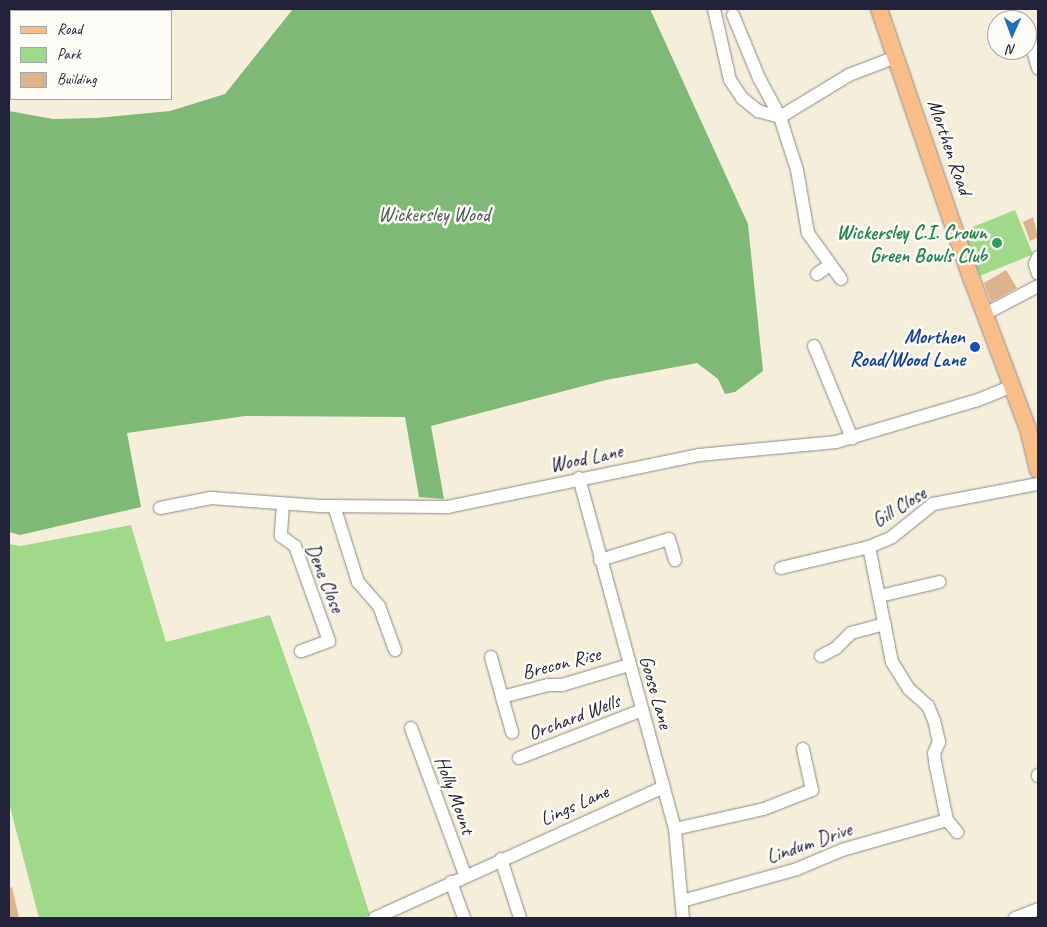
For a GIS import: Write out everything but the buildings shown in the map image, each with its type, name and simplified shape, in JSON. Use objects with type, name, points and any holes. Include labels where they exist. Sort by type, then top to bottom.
[{"type":"main road","name":"Morthen Road","points":[[879,9],[985,314],[1012,386],[1033,427],[1038,470]]},
{"type":"street","points":[[715,13],[730,80],[742,98],[758,111],[780,117],[856,72],[896,57]]},
{"type":"street","points":[[734,14],[759,78],[780,117],[797,170],[804,220],[808,233],[841,279]]},
{"type":"street","points":[[1038,257],[1035,264],[1038,274]]},
{"type":"street","points":[[817,274],[830,265]]},
{"type":"street","points":[[985,314],[1038,286]]},
{"type":"street","points":[[814,346],[852,438]]},
{"type":"street","name":"Wood Lane","points":[[160,508],[211,498],[334,506],[448,507],[579,478],[699,455],[817,445],[852,438],[978,400],[1012,386]]},
{"type":"street","name":"Goose Lane","points":[[579,478],[675,829],[684,918]]},
{"type":"street","name":"Gill Close","points":[[781,568],[869,547],[892,537],[933,504],[1038,484]]},
{"type":"street","name":"Dene Close","points":[[282,504],[281,536],[295,546],[329,641],[302,651]]},
{"type":"street","points":[[334,506],[358,582],[379,606],[395,650]]},
{"type":"street","points":[[600,560],[669,539],[675,560]]},
{"type":"street","points":[[869,547],[892,662],[909,689],[928,706],[934,720],[939,742],[934,753],[936,767],[947,820],[957,832]]},
{"type":"street","points":[[880,596],[939,582]]},
{"type":"street","points":[[821,656],[836,648],[851,633],[885,624]]},
{"type":"street","name":"Brecon Rise","points":[[491,657],[512,733]]},
{"type":"street","name":"Brecon Rise","points":[[502,698],[548,685],[562,685],[629,664]]},
{"type":"street","name":"Orchard Wells","points":[[519,758],[642,710]]},
{"type":"street","name":"Holly Mount","points":[[411,728],[465,875]]},
{"type":"street","points":[[675,829],[764,809],[812,790],[803,749]]},
{"type":"street","name":"Lings Lane","points":[[375,918],[500,859],[664,787]]},
{"type":"street","name":"Lindum Drive","points":[[682,901],[797,869],[842,850],[947,820]]},
{"type":"street","points":[[500,859],[520,918]]},
{"type":"street","points":[[451,882],[464,918]]},
{"type":"street","points":[[1015,918],[1038,909]]},
{"type":"green space","name":"Wickersley Wood","points":[[293,9],[650,9],[748,224],[763,371],[735,392],[725,394],[718,379],[697,363],[606,380],[431,426],[444,499],[419,497],[405,417],[245,416],[127,433],[141,507],[20,535],[9,532],[9,111],[53,119],[97,118],[170,111],[225,94]]},
{"type":"green space","name":"Wickersley C.I. Crown Green Bowls Club","points":[[1015,210],[1033,255],[980,276],[962,231]]},
{"type":"green space","points":[[131,525],[166,642],[270,615],[311,731],[370,915],[363,918],[39,918],[9,803],[9,544],[21,546]]},
{"type":"place","name":"Wickersley C.I. Crown Green Bowls Club","points":[[997,243]]},
{"type":"place","name":"Morthen Road/Wood Lane","points":[[975,347]]}]
